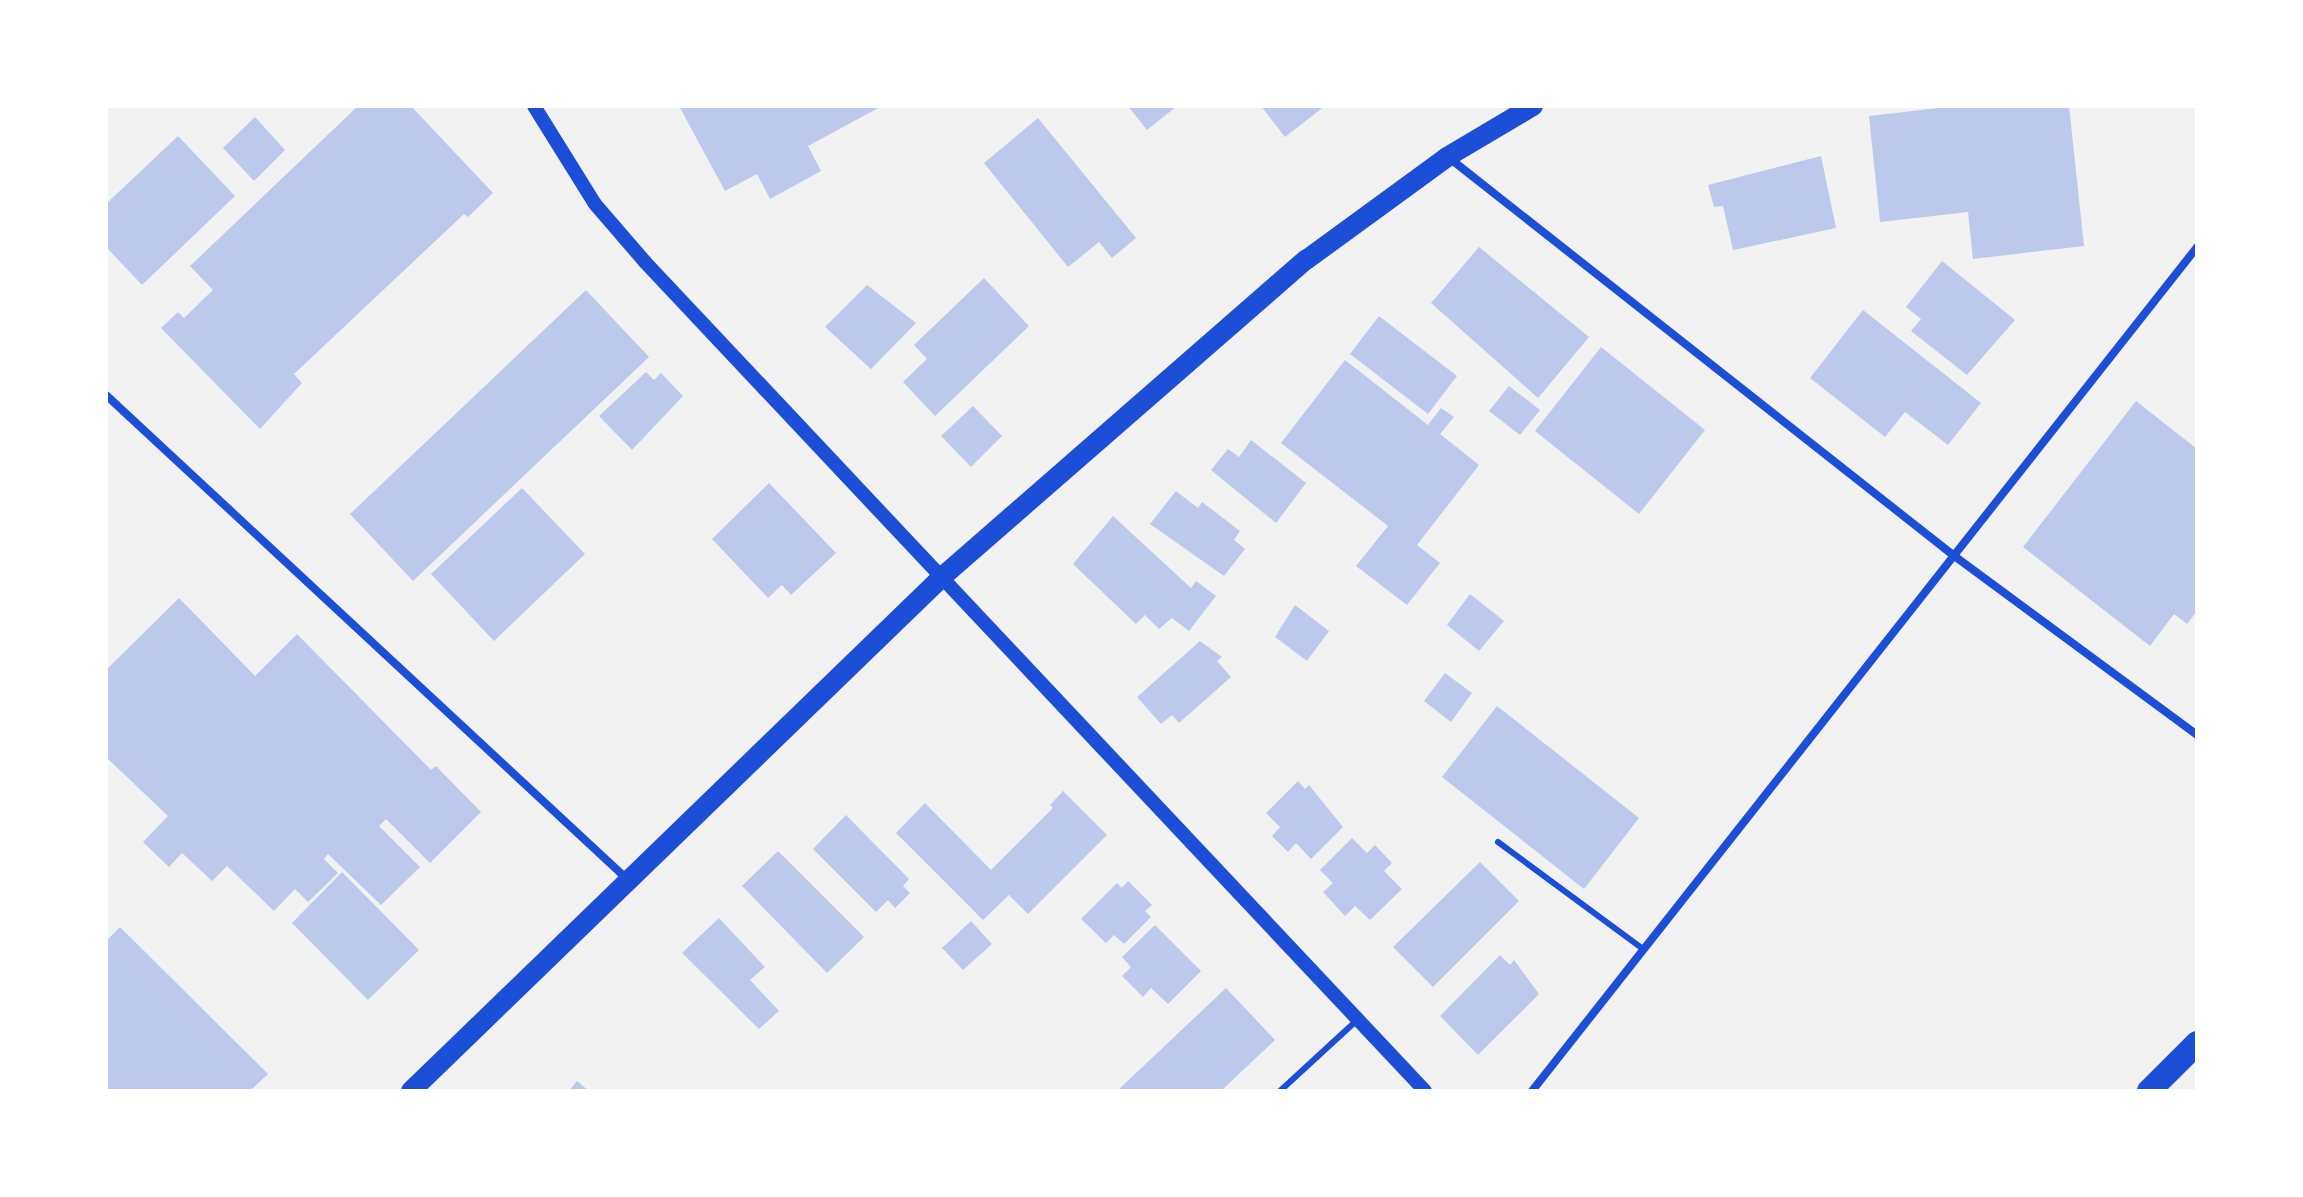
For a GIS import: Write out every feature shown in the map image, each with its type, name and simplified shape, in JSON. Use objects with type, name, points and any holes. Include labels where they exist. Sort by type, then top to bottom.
[{"type":"highway","points":[[2149,1091],[2197,1043]]},
{"type":"main road","points":[[411,1091],[942,577],[1306,260],[1447,157],[1533,106]]},
{"type":"street","points":[[534,106],[595,204],[625,239],[1425,1091]]},
{"type":"street","points":[[1447,157],[1953,555],[2197,735]]},
{"type":"street","points":[[1532,1091],[2197,247]]},
{"type":"street","points":[[106,395],[628,879]]},
{"type":"lane","points":[[1498,842],[1643,949]]},
{"type":"lane","points":[[1280,1091],[1359,1019]]},
{"type":"building","points":[[358,106],[411,106],[493,193],[468,217],[464,214],[294,374],[302,383],[260,429],[161,328],[178,312],[184,318],[213,290],[190,266]]},
{"type":"building","points":[[679,106],[882,106],[808,146],[821,171],[770,199],[757,174],[725,191]]},
{"type":"building","points":[[1128,106],[1177,106],[1147,130]]},
{"type":"building","points":[[1261,106],[1325,106],[1285,137]]},
{"type":"building","points":[[1956,106],[2069,106],[2084,246],[1973,259],[1968,212],[1880,222],[1869,116]]},
{"type":"building","points":[[255,117],[285,150],[254,181],[223,148]]},
{"type":"building","points":[[1038,118],[1136,238],[1112,258],[1099,242],[1068,267],[984,163]]},
{"type":"building","points":[[178,136],[235,196],[142,285],[106,247],[106,204]]},
{"type":"building","points":[[1821,156],[1836,228],[1733,250],[1723,206],[1714,207],[1708,185]]},
{"type":"building","points":[[1479,247],[1589,337],[1538,398],[1431,303]]},
{"type":"building","points":[[1942,261],[2015,320],[1967,375],[1911,331],[1921,319],[1906,307]]},
{"type":"building","points":[[984,278],[1029,326],[935,416],[903,382],[927,359],[914,345]]},
{"type":"building","points":[[867,285],[916,323],[871,369],[825,327]]},
{"type":"building","points":[[586,290],[649,357],[413,581],[350,514]]},
{"type":"building","points":[[1863,310],[1981,403],[1948,445],[1905,412],[1885,437],[1810,378]]},
{"type":"building","points":[[1379,316],[1457,376],[1428,414],[1350,354]]},
{"type":"building","points":[[1601,347],[1705,430],[1639,514],[1535,431]]},
{"type":"building","points":[[1345,360],[1428,425],[1441,408],[1454,417],[1440,434],[1479,465],[1417,545],[1440,563],[1407,605],[1356,566],[1388,526],[1281,443]]},
{"type":"building","points":[[646,372],[654,380],[661,373],[683,396],[632,450],[599,416]]},
{"type":"building","points":[[1509,386],[1540,410],[1520,435],[1489,411]]},
{"type":"building","points":[[2136,401],[2197,449],[2197,611],[2187,624],[2174,614],[2150,646],[2023,547]]},
{"type":"building","points":[[973,406],[1002,436],[971,467],[941,436]]},
{"type":"building","points":[[1251,440],[1306,483],[1276,523],[1211,470],[1228,449],[1239,457]]},
{"type":"building","points":[[769,483],[836,553],[791,595],[782,585],[768,598],[712,539]]},
{"type":"building","points":[[522,488],[585,554],[494,641],[431,574]]},
{"type":"building","points":[[1176,491],[1198,508],[1202,502],[1240,531],[1234,540],[1245,549],[1224,576],[1150,524]]},
{"type":"building","points":[[1113,516],[1191,588],[1196,581],[1216,596],[1189,631],[1172,618],[1159,629],[1145,615],[1136,624],[1073,564]]},
{"type":"building","points":[[1470,594],[1504,621],[1479,651],[1447,625]]},
{"type":"building","points":[[179,598],[255,676],[297,634],[431,770],[436,766],[481,812],[430,863],[386,819],[379,826],[420,867],[381,905],[328,854],[324,859],[338,873],[308,902],[295,889],[274,911],[227,866],[212,881],[182,853],[169,867],[143,842],[168,816],[106,757],[106,670]]},
{"type":"building","points":[[1295,605],[1329,631],[1307,661],[1275,637]]},
{"type":"building","points":[[1200,641],[1222,657],[1217,661],[1231,677],[1179,723],[1172,715],[1161,724],[1137,697]]},
{"type":"building","points":[[1445,673],[1472,693],[1451,722],[1424,701]]},
{"type":"building","points":[[1497,706],[1639,818],[1584,889],[1442,777]]},
{"type":"building","points":[[1298,781],[1305,789],[1309,785],[1343,827],[1311,859],[1296,843],[1288,852],[1272,836],[1280,827],[1266,813]]},
{"type":"building","points":[[1063,791],[1107,835],[1028,914],[1009,895],[983,920],[896,833],[925,803],[991,870],[1053,808],[1050,805]]},
{"type":"building","points":[[846,815],[909,879],[903,886],[910,893],[895,908],[888,900],[876,912],[813,849]]},
{"type":"building","points":[[1352,838],[1367,853],[1375,845],[1392,863],[1384,871],[1402,889],[1370,920],[1355,906],[1345,916],[1323,892],[1333,883],[1320,870]]},
{"type":"building","points":[[778,851],[864,937],[827,973],[742,886]]},
{"type":"building","points":[[1480,862],[1519,901],[1433,987],[1393,947]]},
{"type":"building","points":[[342,872],[419,950],[368,1000],[292,923]]},
{"type":"building","points":[[1128,881],[1152,905],[1145,911],[1151,917],[1124,944],[1114,935],[1106,943],[1081,919],[1117,883],[1122,888]]},
{"type":"building","points":[[719,918],[765,967],[750,980],[779,1011],[759,1029],[682,953]]},
{"type":"building","points":[[971,921],[992,944],[963,970],[942,948]]},
{"type":"building","points":[[1155,925],[1201,971],[1168,1004],[1151,988],[1143,997],[1122,976],[1131,967],[1122,957]]},
{"type":"building","points":[[120,927],[268,1074],[250,1091],[106,1091],[106,941]]},
{"type":"building","points":[[1500,955],[1510,965],[1514,960],[1539,994],[1478,1055],[1440,1016]]},
{"type":"building","points":[[1226,988],[1275,1040],[1221,1091],[1117,1091]]},
{"type":"building","points":[[577,1081],[589,1091],[569,1091]]}]
